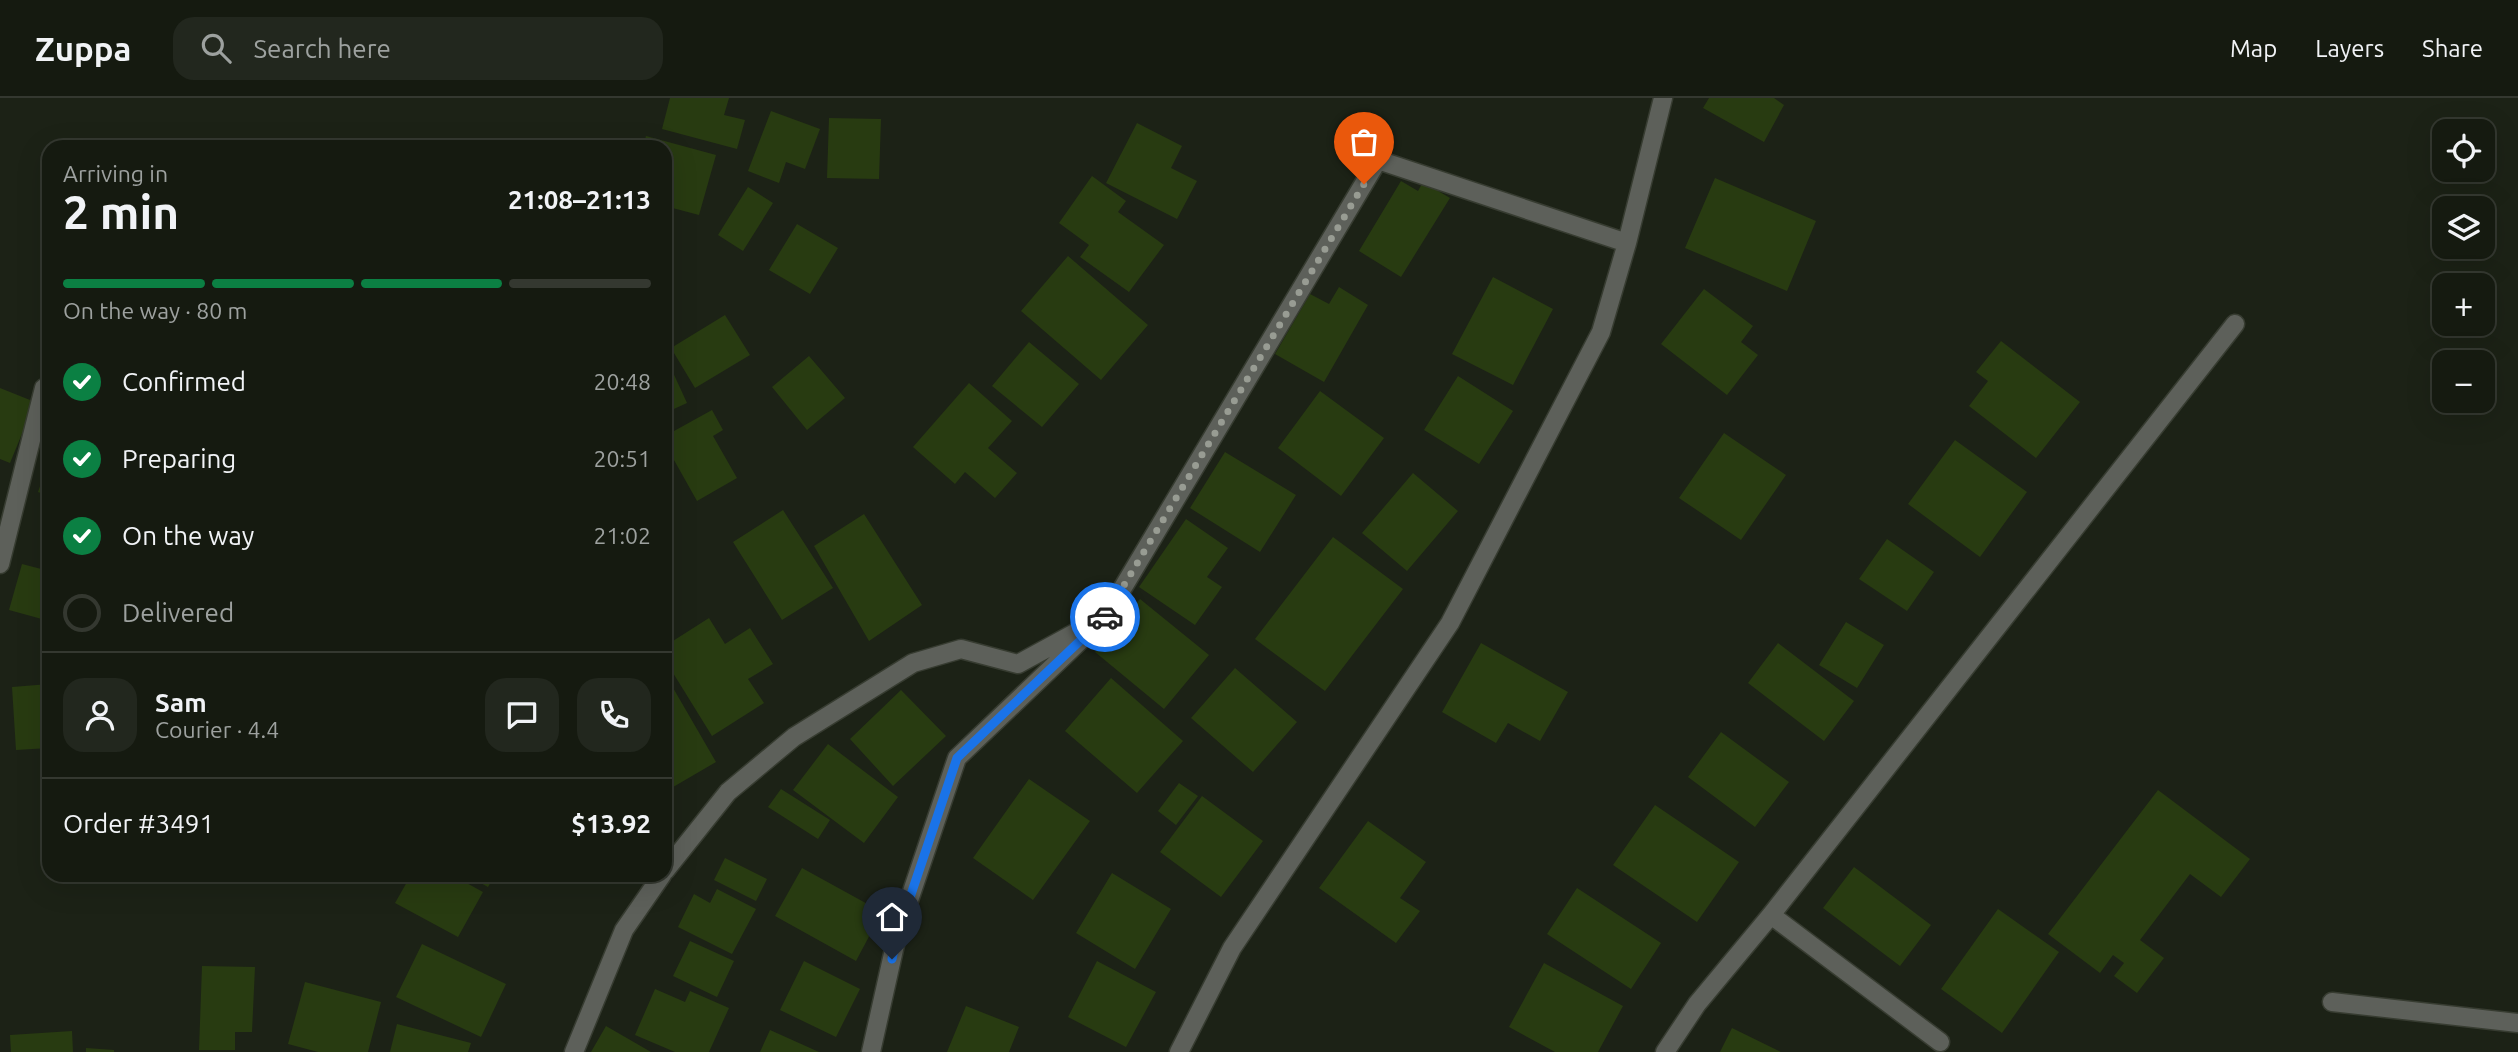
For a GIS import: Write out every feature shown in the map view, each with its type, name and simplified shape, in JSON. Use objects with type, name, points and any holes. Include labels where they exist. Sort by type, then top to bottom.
[{"type":"street","points":[[1179,1052],[1232,948],[1450,622],[1601,332],[1627,243],[1663,98]]},
{"type":"street","points":[[871,1052],[897,936],[957,758],[1106,616],[1378,160],[1627,243]]},
{"type":"street","points":[[1665,1052],[1697,1004],[1771,915],[2235,324]]},
{"type":"street","points":[[0,564],[42,396]]},
{"type":"street","points":[[672,863],[728,792],[794,737],[913,663],[961,649],[1018,664],[1106,616]]},
{"type":"street","points":[[574,1052],[624,930],[658,882]]},
{"type":"street","points":[[1771,915],[1940,1042]]},
{"type":"street","points":[[2332,1002],[2518,1023]]},
{"type":"building","points":[[670,98],[729,98],[724,115],[745,120],[737,149],[662,129]]},
{"type":"building","points":[[1709,98],[1774,98],[1784,105],[1764,142],[1703,108]]},
{"type":"building","points":[[771,111],[820,129],[805,169],[786,162],[779,183],[748,171]]},
{"type":"building","points":[[829,118],[881,119],[879,179],[827,178]]},
{"type":"building","points":[[1137,123],[1182,146],[1171,168],[1197,181],[1177,219],[1106,183]]},
{"type":"building","points":[[646,136],[661,140],[645,140]]},
{"type":"building","points":[[672,143],[716,155],[699,215],[672,208]]},
{"type":"building","points":[[1092,176],[1126,201],[1118,212],[1164,245],[1129,292],[1080,257],[1089,245],[1059,223]]},
{"type":"building","points":[[1715,178],[1816,221],[1787,291],[1685,248]]},
{"type":"building","points":[[1401,181],[1418,191],[1423,182],[1450,198],[1401,277],[1359,251]]},
{"type":"building","points":[[748,187],[773,203],[743,251],[718,235]]},
{"type":"building","points":[[797,224],[838,248],[810,294],[769,270]]},
{"type":"building","points":[[1068,256],[1148,325],[1101,380],[1021,311]]},
{"type":"building","points":[[1493,277],[1553,309],[1513,385],[1452,354]]},
{"type":"building","points":[[1339,287],[1368,305],[1324,382],[1275,354],[1310,294],[1329,304]]},
{"type":"building","points":[[1704,289],[1753,326],[1741,342],[1758,355],[1727,395],[1661,344]]},
{"type":"building","points":[[725,315],[750,355],[695,388],[672,347]]},
{"type":"building","points":[[2001,341],[2080,402],[2036,458],[1969,406],[1988,381],[1976,372]]},
{"type":"building","points":[[1029,342],[1079,384],[1042,427],[992,386]]},
{"type":"building","points":[[809,356],[845,398],[807,430],[772,387]]},
{"type":"building","points":[[672,370],[687,403],[672,410]]},
{"type":"building","points":[[1458,376],[1513,411],[1479,464],[1424,430]]},
{"type":"building","points":[[969,383],[1012,421],[988,448],[1017,473],[995,498],[965,472],[955,484],[913,447]]},
{"type":"building","points":[[0,388],[35,402],[10,463],[0,459]]},
{"type":"building","points":[[1320,391],[1384,438],[1341,496],[1278,448]]},
{"type":"building","points":[[712,410],[723,430],[713,436],[737,478],[697,501],[672,456],[672,432]]},
{"type":"building","points":[[1724,433],[1786,475],[1741,540],[1679,498]]},
{"type":"building","points":[[1955,440],[2027,492],[1980,557],[1908,504]]},
{"type":"building","points":[[1225,452],[1296,495],[1260,552],[1190,508]]},
{"type":"building","points":[[1413,473],[1458,511],[1407,571],[1362,533]]},
{"type":"building","points":[[783,510],[833,588],[782,620],[733,542]]},
{"type":"building","points":[[864,514],[922,605],[869,641],[814,546]]},
{"type":"building","points":[[1186,519],[1228,548],[1207,577],[1222,587],[1195,625],[1139,587]]},
{"type":"building","points":[[1333,537],[1403,589],[1325,691],[1255,639]]},
{"type":"building","points":[[1887,539],[1934,572],[1907,611],[1859,579]]},
{"type":"building","points":[[22,564],[42,569],[42,619],[9,610]]},
{"type":"building","points":[[1140,599],[1209,655],[1164,709],[1095,652]]},
{"type":"building","points":[[709,618],[725,644],[750,628],[773,664],[748,679],[764,703],[712,736],[672,671],[672,642]]},
{"type":"building","points":[[1846,622],[1884,645],[1857,688],[1819,665]]},
{"type":"building","points":[[1481,643],[1568,692],[1540,741],[1508,723],[1496,743],[1442,712]]},
{"type":"building","points":[[1778,643],[1854,701],[1824,741],[1748,683]]},
{"type":"building","points":[[1235,668],[1297,722],[1253,772],[1191,718]]},
{"type":"building","points":[[1111,678],[1183,741],[1137,793],[1065,731]]},
{"type":"building","points":[[42,685],[42,748],[16,750],[12,687]]},
{"type":"building","points":[[672,686],[716,762],[672,788]]},
{"type":"building","points":[[901,690],[946,736],[893,786],[850,739]]},
{"type":"building","points":[[1721,732],[1789,782],[1755,827],[1688,777]]},
{"type":"building","points":[[828,744],[898,797],[864,843],[793,790]]},
{"type":"building","points":[[1029,779],[1090,821],[1033,900],[973,858]]},
{"type":"building","points":[[1179,783],[1198,796],[1176,825],[1158,811]]},
{"type":"building","points":[[781,789],[830,820],[818,839],[768,807]]},
{"type":"building","points":[[2158,790],[2250,859],[2221,897],[2190,874],[2140,940],[2164,958],[2137,993],[2114,976],[2124,963],[2113,955],[2100,973],[2048,934]]},
{"type":"building","points":[[1202,796],[1263,841],[1221,897],[1160,852]]},
{"type":"building","points":[[1655,805],[1739,862],[1697,922],[1613,865]]},
{"type":"building","points":[[1368,821],[1426,862],[1400,898],[1420,911],[1396,943],[1319,888]]},
{"type":"building","points":[[725,858],[767,879],[756,901],[714,880]]},
{"type":"building","points":[[1854,867],[1931,925],[1900,966],[1823,908]]},
{"type":"building","points":[[802,868],[882,912],[856,961],[775,916]]},
{"type":"building","points":[[1112,873],[1171,909],[1135,969],[1076,933]]},
{"type":"building","points":[[407,882],[465,882],[483,892],[458,937],[395,903]]},
{"type":"building","points":[[1577,888],[1661,943],[1631,989],[1547,934]]},
{"type":"building","points":[[717,889],[756,909],[732,954],[678,927],[694,894],[710,903]]},
{"type":"building","points":[[1998,909],[2059,952],[2002,1033],[1941,989]]},
{"type":"building","points":[[690,941],[734,961],[717,997],[673,976]]},
{"type":"building","points":[[422,944],[506,984],[481,1037],[396,997]]},
{"type":"building","points":[[804,961],[860,989],[836,1037],[780,1010]]},
{"type":"building","points":[[1097,961],[1156,992],[1126,1047],[1068,1017]]},
{"type":"building","points":[[1544,963],[1623,1006],[1598,1052],[1555,1052],[1509,1027]]},
{"type":"building","points":[[202,966],[255,967],[252,1032],[235,1032],[235,1050],[199,1050]]},
{"type":"building","points":[[305,982],[381,1002],[368,1052],[318,1052],[288,1044]]},
{"type":"building","points":[[655,989],[685,1002],[690,991],[729,1008],[709,1052],[675,1052],[635,1035]]},
{"type":"building","points":[[966,1006],[1019,1027],[1009,1052],[947,1052]]},
{"type":"building","points":[[397,1024],[471,1043],[468,1052],[390,1052]]},
{"type":"building","points":[[606,1026],[651,1052],[591,1052]]},
{"type":"building","points":[[1732,1028],[1781,1052],[1720,1052]]},
{"type":"building","points":[[770,1030],[819,1052],[760,1052]]},
{"type":"building","points":[[72,1031],[73,1052],[11,1052],[10,1035]]},
{"type":"building","points":[[86,1048],[114,1050],[114,1052],[86,1052]]},
{"type":"way so far","points":[[1105,617],[1364,184]]},
{"type":"route","points":[[892,959],[897,936],[957,758],[1105,617]]}]
